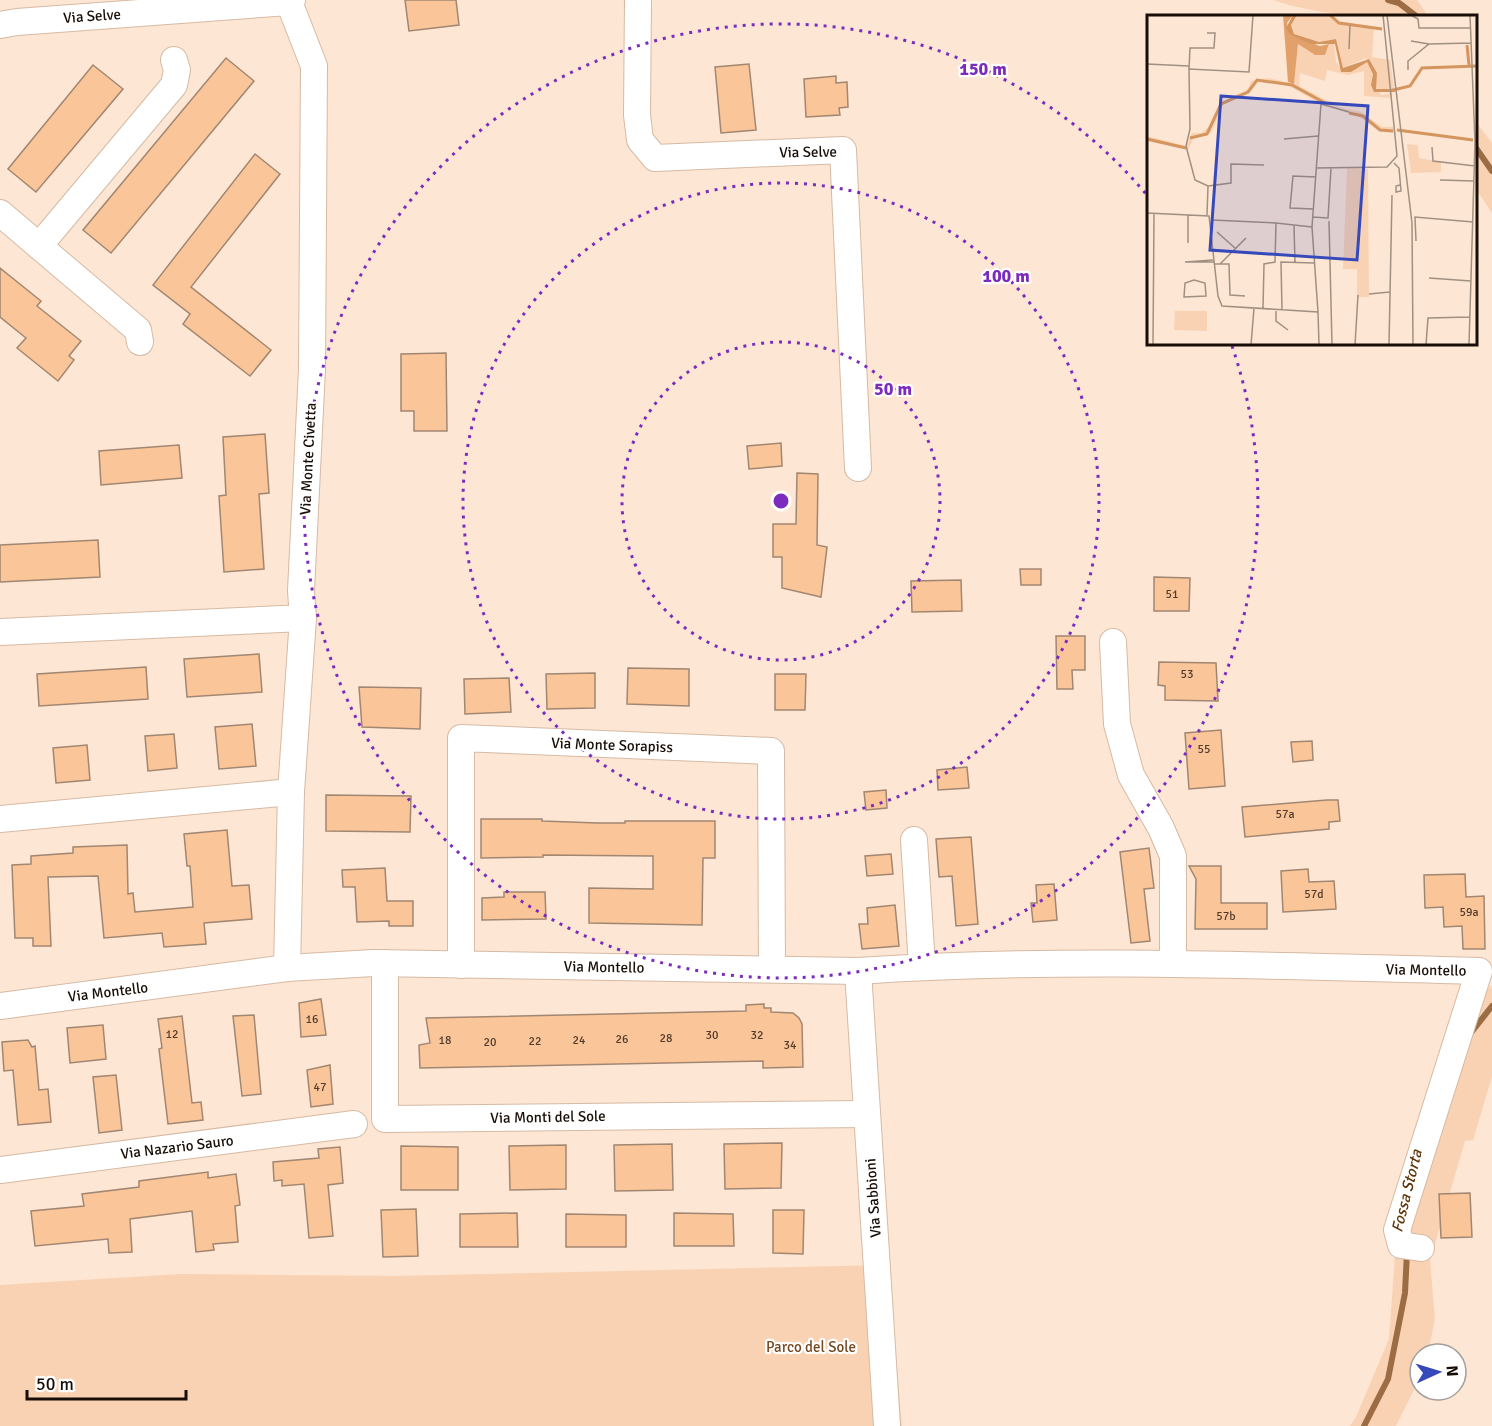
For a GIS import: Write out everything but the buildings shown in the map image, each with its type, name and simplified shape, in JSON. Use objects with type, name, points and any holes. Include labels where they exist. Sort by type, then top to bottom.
[{"type":"street","name":"Via Selve","points":[[638,0],[637,115],[640,140],[655,158],[843,150],[858,468]]},
{"type":"street","name":"Via Selve","points":[[0,25],[291,1]]},
{"type":"street","name":"Via Monte Civetta","points":[[291,1],[314,66],[312,369],[301,591],[303,618]]},
{"type":"street","points":[[39,246],[174,85],[177,70],[174,60]]},
{"type":"street","points":[[0,213],[138,330],[140,342]]},
{"type":"street","points":[[0,632],[303,618],[291,792],[286,968]]},
{"type":"street","points":[[1113,642],[1117,724],[1131,775],[1161,828],[1173,856],[1173,964]]},
{"type":"street","name":"Via Monte Sorapiss","points":[[461,965],[461,738],[771,751],[772,969]]},
{"type":"street","points":[[0,819],[291,792]]},
{"type":"street","points":[[914,840],[922,966]]},
{"type":"street","name":"Via Montello","points":[[0,1006],[286,968],[385,963],[858,970],[922,966],[1173,964],[1485,971],[1397,1230],[1411,1246]]},
{"type":"street","name":"Via Monti del Sole","points":[[385,963],[385,1119],[867,1114]]},
{"type":"street","name":"Via Sabbioni","points":[[858,970],[887,1426]]},
{"type":"street","name":"Via Nazario Sauro","points":[[0,1170],[354,1124]]},
{"type":"green space","points":[[1273,0],[1417,0],[1427,15],[1356,15],[1292,6]]},
{"type":"green space","points":[[1477,123],[1492,143],[1492,213],[1477,190]]},
{"type":"green space","points":[[1492,985],[1492,1077],[1473,1140],[1465,1141],[1430,1261],[1435,1318],[1430,1342],[1408,1342],[1408,1402],[1396,1426],[1350,1426],[1389,1339],[1395,1255],[1481,996]]},
{"type":"green space","name":"Parco del Sole","points":[[888,1265],[902,1426],[0,1426],[0,1285],[181,1274],[395,1276]]},
{"type":"waterway","name":"Fossa Storta","points":[[1388,0],[1399,3],[1415,15]]},
{"type":"waterway","name":"Fossa Storta","points":[[1477,149],[1492,171]]},
{"type":"waterway","name":"Fossa Storta","points":[[1470,1034],[1492,1006]]},
{"type":"waterway","name":"Fossa Storta","points":[[1364,1426],[1388,1379],[1405,1293],[1407,1252]]}]
